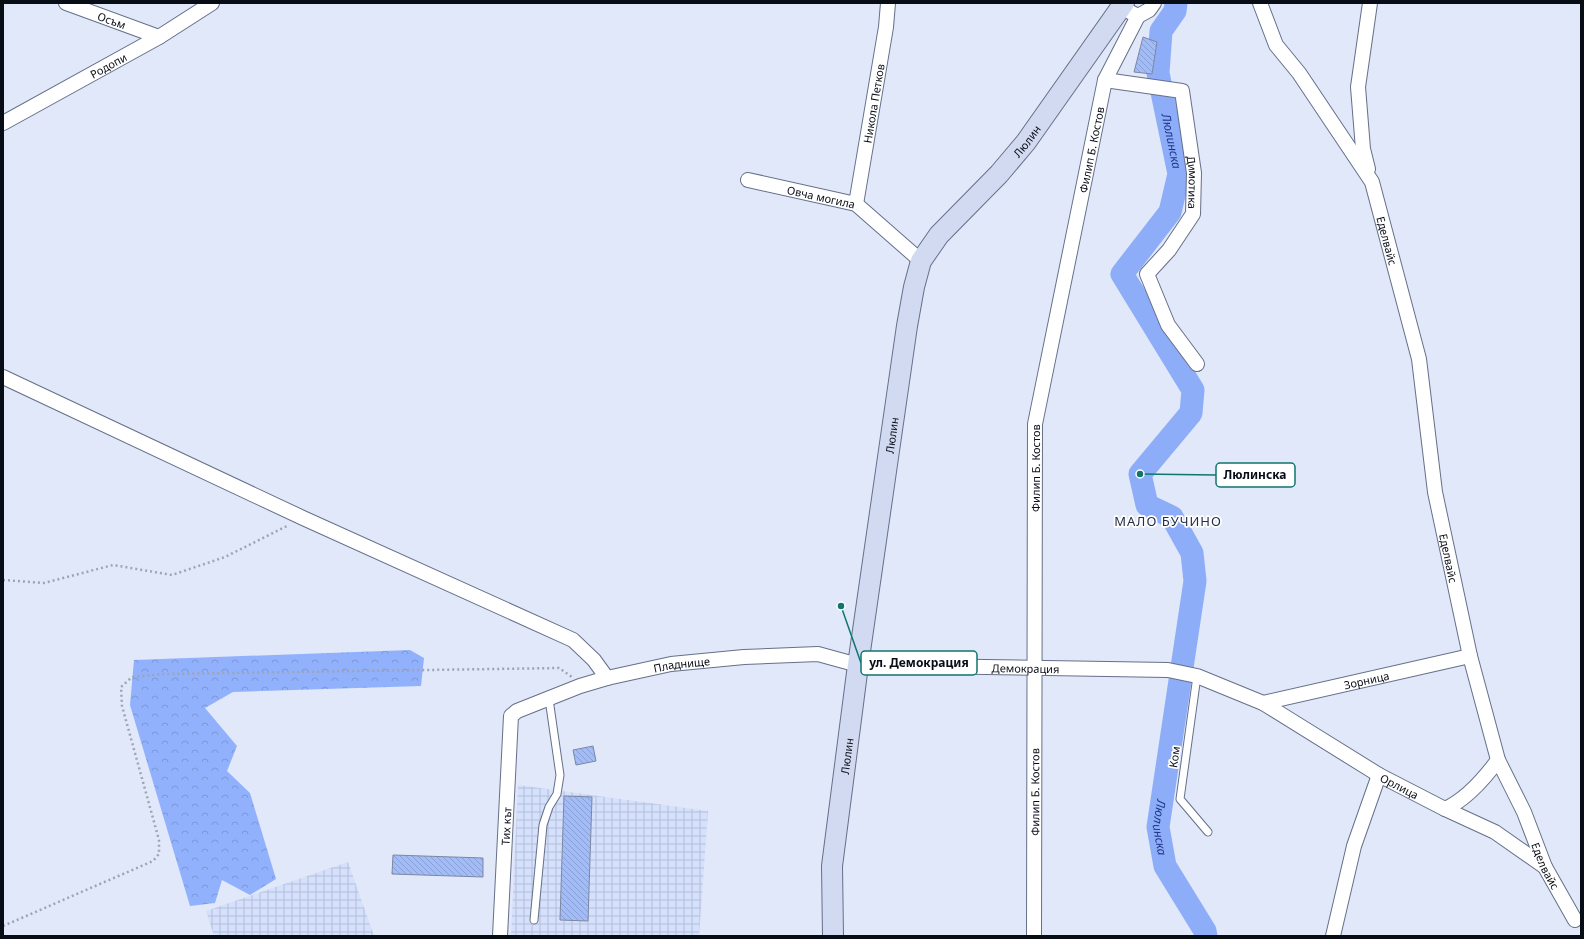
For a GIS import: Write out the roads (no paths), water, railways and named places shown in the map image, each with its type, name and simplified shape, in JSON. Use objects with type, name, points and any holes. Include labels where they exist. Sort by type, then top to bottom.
[{"type":"street","name":"Осъм","points":[[66,3],[159,36]]},
{"type":"street","name":"Родопи","points":[[3,123],[159,36],[212,3]]},
{"type":"street","name":"Никола Петков","points":[[856,204],[886,27],[888,3]]},
{"type":"street","points":[[1128,9],[1149,10],[1154,3]]},
{"type":"street","name":"Еделвайс","points":[[1260,3],[1276,45],[1299,73],[1372,182]]},
{"type":"street","name":"Еделвайс","points":[[1370,3],[1358,87],[1363,149],[1419,359],[1435,492],[1470,656],[1498,760],[1524,812],[1545,867],[1575,920]]},
{"type":"street","name":"Филип Б. Костов","points":[[1034,936],[1035,424],[1105,80],[1128,9]]},
{"type":"street","name":"Люлин","points":[[832,936],[832,866],[858,665],[907,326],[914,287],[921,261],[939,236],[999,174],[1026,142],[1128,9]]},
{"type":"street","name":"Димотика","points":[[1105,80],[1152,88],[1182,91],[1194,173],[1193,214],[1169,250],[1147,274],[1168,326],[1197,364]]},
{"type":"street","name":"Овча могила","points":[[748,180],[856,204],[921,261]]},
{"type":"street","points":[[3,377],[304,518],[573,640],[594,660],[607,678]]},
{"type":"street","name":"Пладнище","points":[[511,716],[517,711],[580,686],[607,678],[671,664],[744,656],[818,654],[858,665]]},
{"type":"street","name":"Зорница","points":[[1263,703],[1470,656]]},
{"type":"street","name":"Демокрация","points":[[858,665],[1168,670],[1197,676],[1263,703],[1379,775]]},
{"type":"street","name":"Тих кът","points":[[500,936],[511,716]]},
{"type":"street","points":[[1445,809],[1457,803],[1488,775],[1498,760]]},
{"type":"street","name":"Орлица","points":[[1333,936],[1354,846],[1379,775],[1445,809],[1495,832],[1545,867]]},
{"type":"lane","name":"Ком","points":[[1197,676],[1180,798],[1208,832]]},
{"type":"lane","points":[[534,920],[543,825],[549,807],[557,794],[560,775],[549,699]]},
{"type":"waterway","name":"Люлинска","points":[[1176,3],[1175,11],[1161,31],[1158,73],[1179,174],[1170,212],[1122,274],[1193,390],[1191,413],[1140,474],[1147,505],[1172,517],[1192,553],[1195,581],[1158,827],[1165,866],[1205,931],[1206,936]]},
{"type":"place","name":"Люлинска","points":[[1140,474]]},
{"type":"place","name":"ул. Демокрация","points":[[841,606]]},
{"type":"district","name":"МАЛО БУЧИНО","points":[[1168,521]]}]
